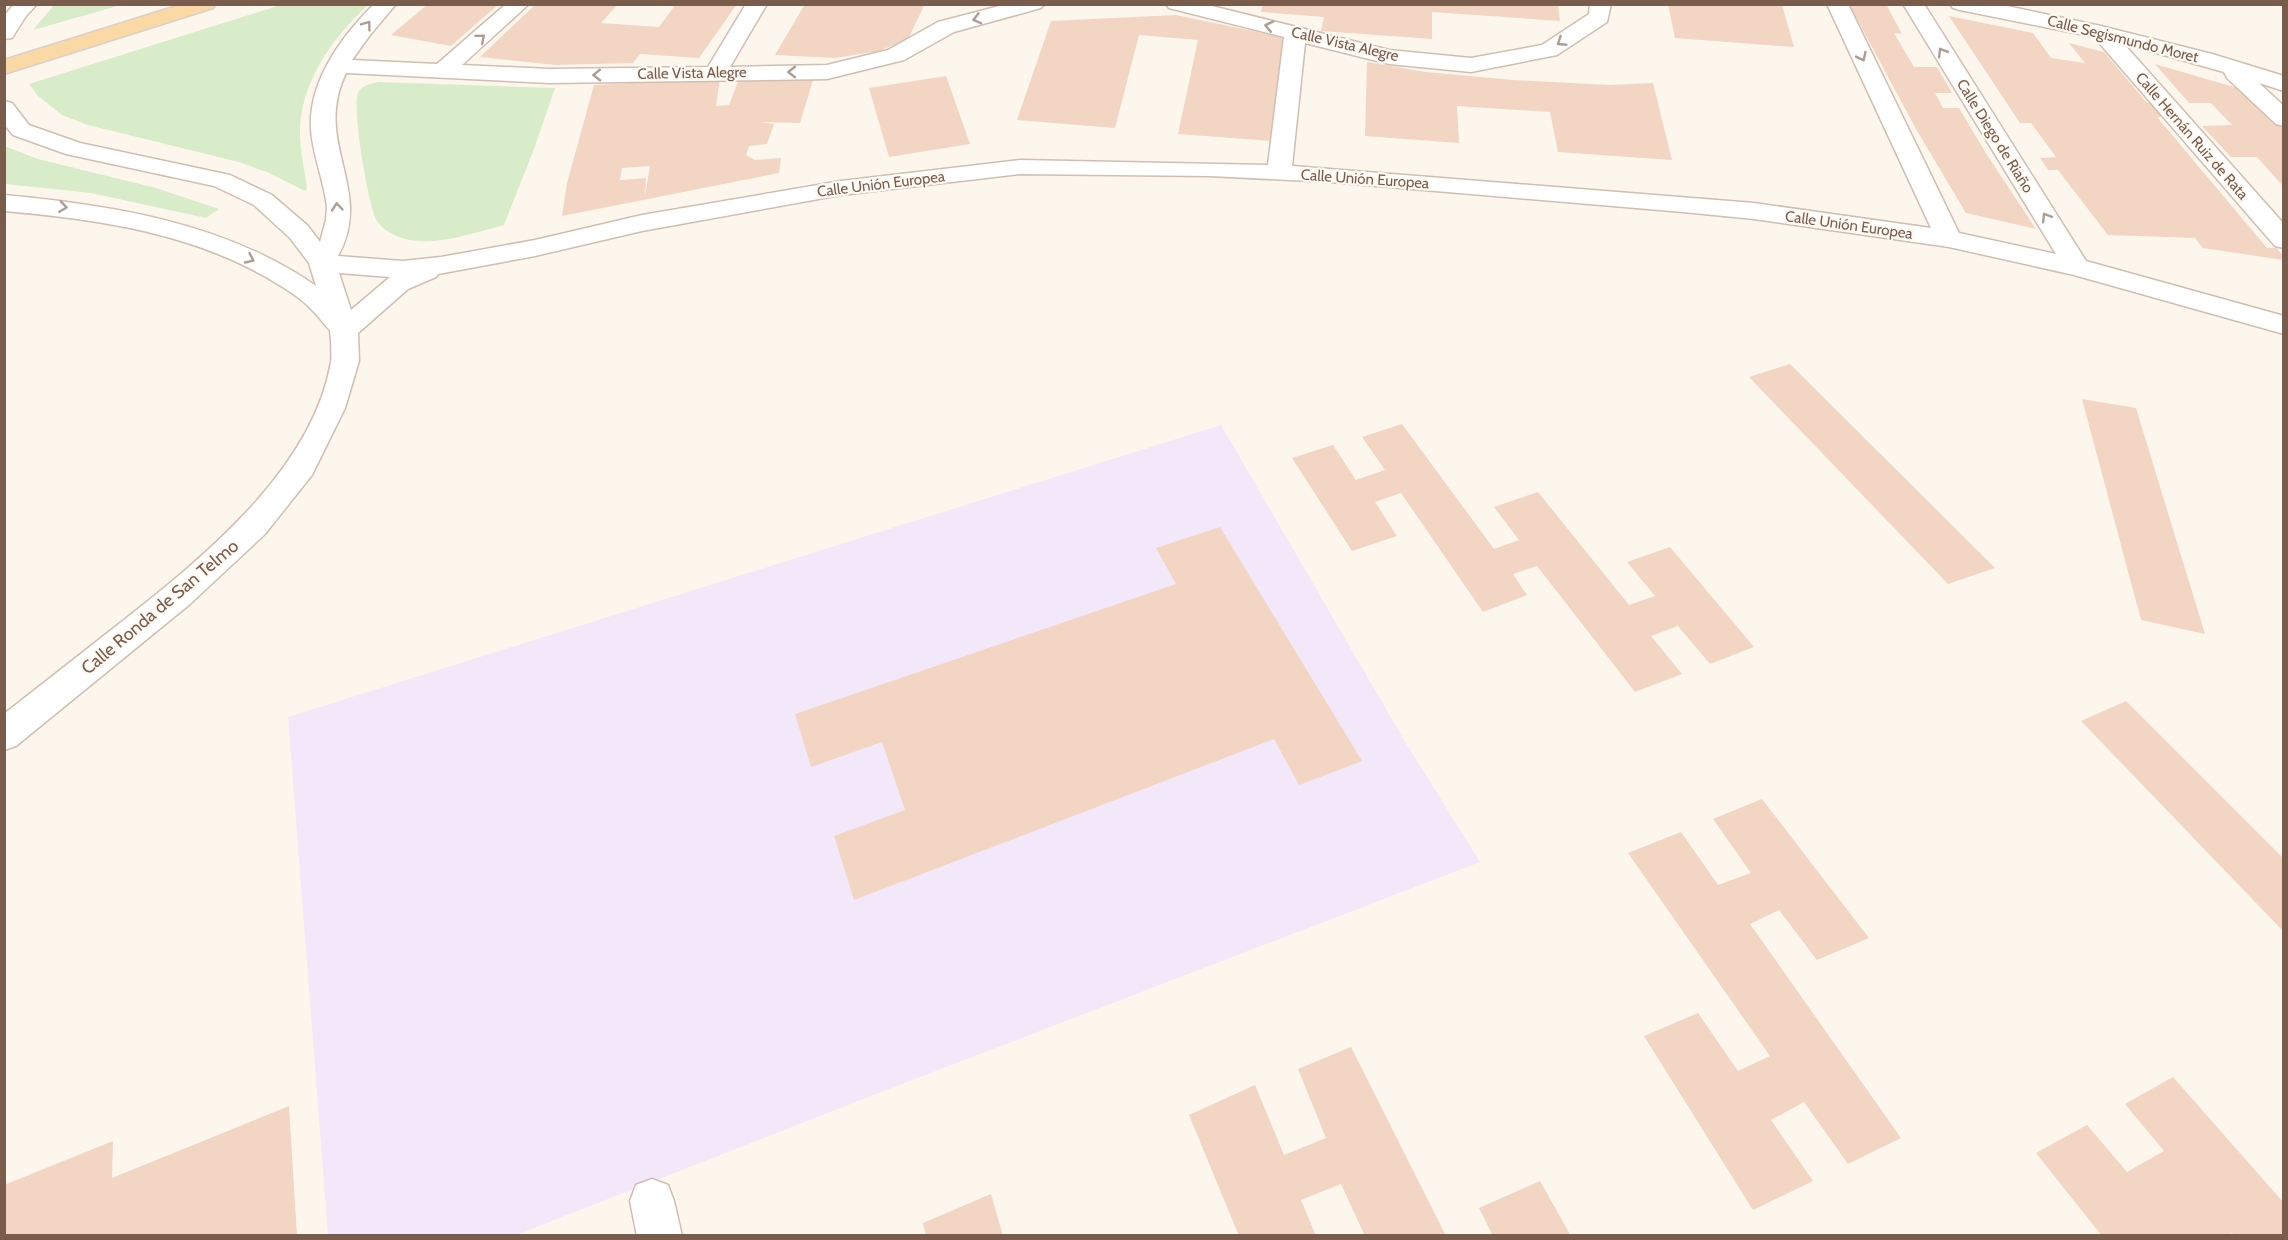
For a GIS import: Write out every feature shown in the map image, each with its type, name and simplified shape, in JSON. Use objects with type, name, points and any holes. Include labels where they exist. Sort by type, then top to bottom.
[{"type":"main road","points":[[4,68],[206,4]]},
{"type":"street","points":[[4,33],[18,12],[27,4]]},
{"type":"street","points":[[322,262],[336,232],[339,210],[322,127],[327,91],[338,66],[371,18],[386,4]]},
{"type":"street","points":[[442,70],[519,4]]},
{"type":"street","points":[[715,73],[757,4]]},
{"type":"street","points":[[937,4],[946,27]]},
{"type":"street","name":"Calle Vista Alegre","points":[[338,66],[550,76],[827,72],[896,55],[946,27],[1034,4]]},
{"type":"street","name":"Calle Vista Alegre","points":[[1176,4],[1389,57],[1471,65],[1549,50],[1599,18],[1601,4]]},
{"type":"street","points":[[1837,4],[1949,238]]},
{"type":"street","name":"Calle Diego de Riaño","points":[[1913,4],[2077,267]]},
{"type":"street","name":"Calle Segismundo Moret","points":[[1960,4],[2058,21],[2225,64],[2283,84]]},
{"type":"street","name":"Calle Hernán Ruiz de Rata","points":[[2101,32],[2283,240]]},
{"type":"street","points":[[1279,172],[1295,33]]},
{"type":"street","points":[[2225,64],[2283,119]]},
{"type":"street","name":"Calle Ronda de San Telmo","points":[[4,108],[21,130],[74,149],[221,180],[263,200],[300,232],[322,262],[344,330],[345,361],[331,408],[301,467],[254,526],[179,595],[4,735]]},
{"type":"street","name":"Calle Unión Europea","points":[[322,262],[403,269],[441,265],[535,248],[642,223],[841,188],[1020,167],[1209,169],[1279,172],[1683,204],[1754,211],[1949,238],[2077,267],[2283,326]]},
{"type":"street","points":[[4,202],[64,207],[151,226],[213,243],[248,257],[287,277],[319,301],[344,330]]},
{"type":"street","name":"Calle Unión Europea","points":[[344,330],[399,283],[441,265]]},
{"type":"shaded area","points":[[1221,425],[1404,740],[1480,862],[516,1235],[328,1235],[288,717]]},
{"type":"green space","points":[[54,4],[121,5],[33,30]]},
{"type":"green space","points":[[281,5],[368,5],[342,32],[320,63],[312,79],[301,114],[300,133],[307,189],[305,191],[269,173],[239,162],[88,125],[62,115],[37,95],[29,84]]},
{"type":"green space","points":[[379,82],[555,88],[504,225],[445,240],[414,241],[387,231],[379,224],[365,177],[357,99],[363,87]]},
{"type":"green space","points":[[4,146],[38,159],[156,188],[219,209],[206,218],[91,193],[5,184]]},
{"type":"building","points":[[428,4],[499,4],[451,46],[391,35]]},
{"type":"building","points":[[536,4],[618,4],[601,23],[659,27],[676,4],[737,4],[699,58],[640,54],[633,63],[556,65],[480,57]]},
{"type":"building","points":[[805,4],[925,4],[908,39],[879,51],[835,58],[775,55]]},
{"type":"building","points":[[1263,4],[1558,4],[1560,21],[1432,12],[1432,39],[1321,31],[1324,17],[1261,12]]},
{"type":"building","points":[[1668,4],[1782,5],[1794,47],[1675,38]]},
{"type":"building","points":[[1849,4],[1886,4],[1902,34],[1894,33],[1914,67],[1937,67],[1952,93],[1935,93],[1943,108],[1959,108],[2036,229],[1966,213],[1916,129]]},
{"type":"building","points":[[1176,15],[1286,38],[1272,141],[1178,134],[1198,40],[1139,35],[1115,128],[1017,120],[1051,21]]},
{"type":"building","points":[[1949,16],[2033,33],[2051,58],[2085,63],[2069,43],[2104,52],[2147,103],[2159,103],[2171,117],[2157,117],[2267,248],[2277,248],[2283,260],[2203,248],[2195,238],[2108,235],[2058,170],[2048,170],[2040,158],[2056,157],[2031,123],[2020,123]]},
{"type":"building","points":[[1367,62],[1426,72],[1513,80],[1609,85],[1653,83],[1672,160],[1558,152],[1550,112],[1457,106],[1459,143],[1365,136]]},
{"type":"building","points":[[2155,64],[2251,92],[2283,126],[2283,186],[2257,157],[2231,157],[2202,126],[2232,125],[2211,103],[2189,103]]},
{"type":"building","points":[[946,76],[970,144],[889,157],[869,88]]},
{"type":"building","points":[[720,78],[716,106],[729,105],[739,79],[813,80],[800,123],[760,122],[774,124],[767,144],[749,146],[746,155],[755,160],[781,158],[779,173],[562,216],[567,183],[594,85]],"holes":[[[650,166],[645,196],[646,178],[620,180],[622,168]]]},
{"type":"building","points":[[1790,364],[1995,568],[1948,584],[1749,377]]},
{"type":"building","points":[[2082,399],[2136,408],[2205,634],[2141,620]]},
{"type":"building","points":[[1402,424],[1494,549],[1519,540],[1494,507],[1538,492],[1629,605],[1655,596],[1627,562],[1670,547],[1754,647],[1710,664],[1678,626],[1651,636],[1682,674],[1635,692],[1537,566],[1513,574],[1527,595],[1483,612],[1401,493],[1375,502],[1397,536],[1352,551],[1292,458],[1333,445],[1356,480],[1385,470],[1362,437]]},
{"type":"building","points":[[1220,527],[1362,761],[1299,785],[1274,739],[854,900],[834,836],[905,810],[882,742],[811,767],[795,714],[1176,584],[1156,548]]},
{"type":"building","points":[[2126,701],[2283,858],[2283,931],[2081,721]]},
{"type":"building","points":[[1762,799],[1869,938],[1817,960],[1779,910],[1750,924],[1901,1138],[1848,1164],[1804,1102],[1771,1120],[1813,1181],[1753,1210],[1644,1036],[1698,1013],[1738,1071],[1770,1056],[1628,853],[1681,832],[1718,885],[1751,873],[1713,819]]},
{"type":"building","points":[[1351,1047],[1446,1236],[1365,1236],[1341,1184],[1301,1200],[1316,1236],[1239,1236],[1189,1115],[1255,1085],[1284,1155],[1326,1138],[1298,1069]]},
{"type":"building","points":[[2173,1077],[2283,1202],[2283,1236],[2234,1236],[2232,1233],[2226,1236],[2102,1236],[2036,1153],[2087,1125],[2127,1172],[2164,1151],[2125,1104]]},
{"type":"building","points":[[289,1106],[297,1236],[4,1236],[4,1185],[113,1141],[112,1178]]},
{"type":"building","points":[[1540,1181],[1571,1236],[1493,1236],[1479,1208]]},
{"type":"building","points":[[991,1194],[1003,1236],[926,1236],[923,1223]]}]
